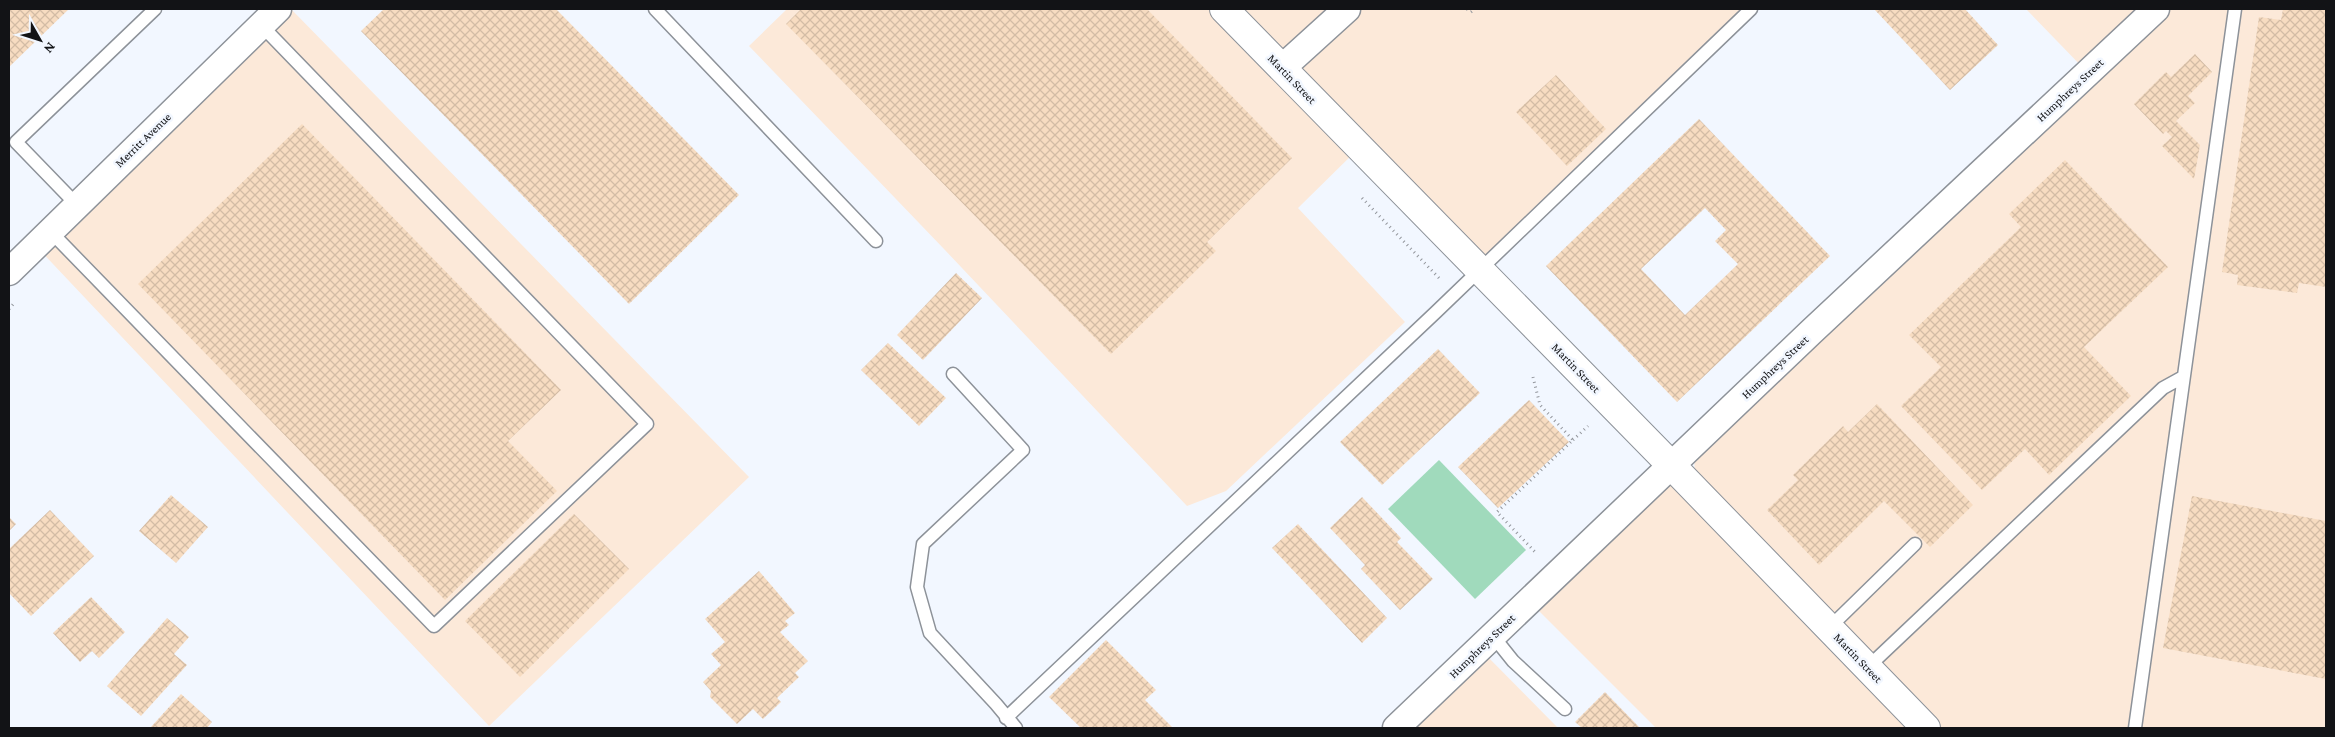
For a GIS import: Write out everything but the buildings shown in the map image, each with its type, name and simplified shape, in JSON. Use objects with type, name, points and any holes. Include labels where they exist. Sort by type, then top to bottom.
[{"type":"street","name":"Martin Street","points":[[1224,9],[1672,465],[1926,728]]},
{"type":"street","points":[[1282,68],[1347,9]]},
{"type":"street","name":"Humphreys Street","points":[[1404,726],[1493,636],[1672,465],[2156,9]]},
{"type":"street","name":"Merritt Avenue","points":[[9,272],[269,17]]},
{"type":"lane","points":[[77,205],[16,142],[155,9]]},
{"type":"lane","points":[[655,9],[876,241]]},
{"type":"lane","points":[[1006,718],[1456,294],[1751,9]]},
{"type":"lane","points":[[2136,728],[2235,9]]},
{"type":"lane","points":[[50,231],[434,626],[647,424],[269,17]]},
{"type":"lane","points":[[953,374],[1024,450],[923,544],[917,587],[930,633],[1016,728]]},
{"type":"lane","points":[[1867,668],[2163,388],[2183,377]]},
{"type":"lane","points":[[1829,628],[1915,544]]},
{"type":"lane","points":[[1493,636],[1513,661],[1565,709]]},
{"type":"path","points":[[1468,9],[1471,12],[1475,9]]},
{"type":"path","points":[[1360,197],[1456,294]]},
{"type":"path","points":[[1533,377],[1540,405],[1573,440]]},
{"type":"path","points":[[1536,553],[1498,512],[1588,426]]},
{"type":"shaded area","points":[[278,9],[291,9],[749,477],[489,726],[36,246]]},
{"type":"shaded area","points":[[787,9],[1751,9],[1480,270],[1359,148],[1298,208],[1405,322],[1226,491],[1187,506],[749,46]]},
{"type":"shaded area","points":[[2026,9],[2326,9],[2326,728],[1656,728],[1529,601],[1671,465],[1695,489],[1694,443],[2088,73]]},
{"type":"shaded area","points":[[1479,648],[1558,728],[1396,728]]},
{"type":"green space","points":[[1439,460],[1526,550],[1475,599],[1388,509]]}]
